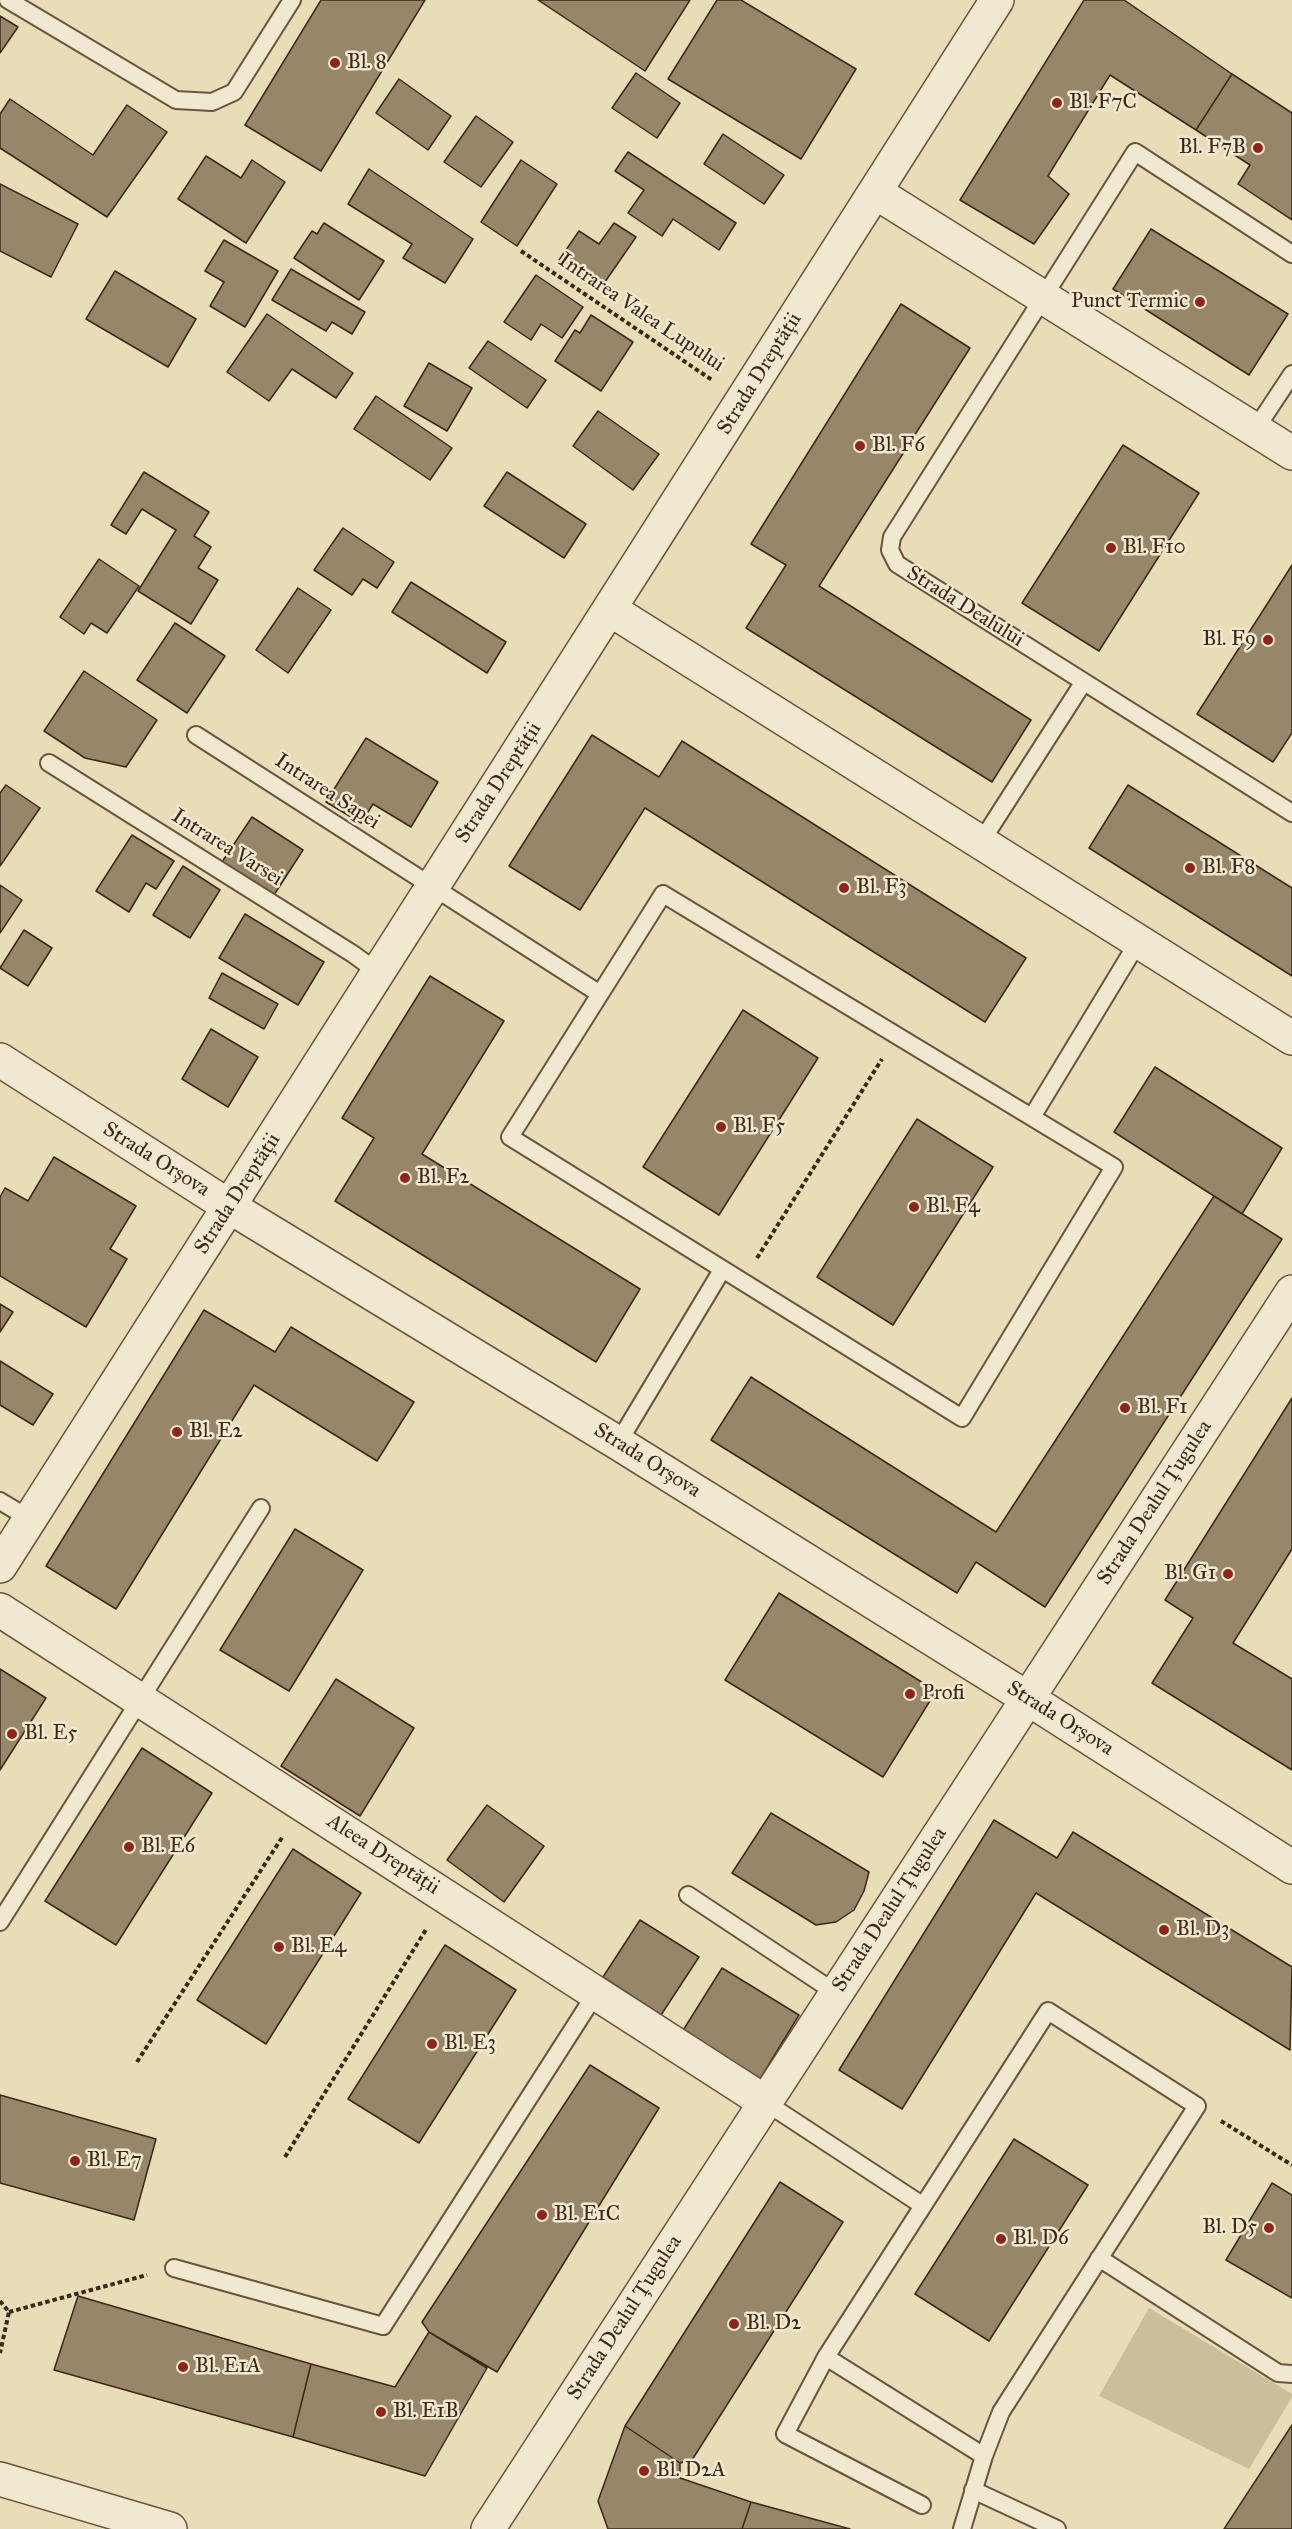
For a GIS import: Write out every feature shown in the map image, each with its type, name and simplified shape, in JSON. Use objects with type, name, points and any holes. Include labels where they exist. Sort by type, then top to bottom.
[{"type":"street","name":"Strada Dreptății","points":[[0,1566],[611,610],[997,0]]},
{"type":"street","points":[[875,192],[1292,453]]},
{"type":"street","points":[[611,610],[1292,1038]]},
{"type":"street","name":"Strada Orșova","points":[[0,1060],[230,1207],[618,1443],[1028,1698],[1292,1867]]},
{"type":"street","name":"Strada Dealul Țugulea","points":[[488,2529],[1292,1292]]},
{"type":"street","name":"Aleea Dreptății","points":[[0,1610],[765,2102]]},
{"type":"street","points":[[0,2479],[170,2529]]},
{"type":"lane","points":[[8,0],[176,100],[212,102],[234,92],[292,0]]},
{"type":"lane","name":"Strada Dealului","points":[[1292,254],[1135,152],[892,537],[890,550],[897,564],[1292,813]]},
{"type":"lane","points":[[1255,430],[1292,374]]},
{"type":"lane","points":[[981,842],[1083,682]]},
{"type":"lane","name":"Intrarea Sapei","points":[[196,735],[600,994]]},
{"type":"lane","name":"Intrarea Varsei","points":[[49,763],[353,954],[379,973]]},
{"type":"lane","points":[[663,894],[1114,1167],[962,1418],[510,1137],[600,994],[663,894]]},
{"type":"lane","points":[[1032,1118],[1138,942]]},
{"type":"lane","points":[[618,1443],[722,1270]]},
{"type":"lane","points":[[0,1501],[30,1520]]},
{"type":"lane","points":[[0,1922],[261,1508]]},
{"type":"lane","points":[[688,1894],[836,1993]]},
{"type":"lane","points":[[174,2268],[383,2325],[596,1993]]},
{"type":"lane","points":[[922,2505],[785,2434],[826,2357],[1048,2011],[1197,2106],[1001,2412],[984,2456],[962,2529]]},
{"type":"lane","points":[[765,2102],[922,2205]]},
{"type":"lane","points":[[1099,2258],[1278,2373],[1292,2374]]},
{"type":"lane","points":[[826,2357],[984,2456]]},
{"type":"lane","points":[[973,2490],[1057,2529]]},
{"type":"path","name":"Intrarea Valea Lupului","points":[[521,251],[743,401]]},
{"type":"path","points":[[742,1282],[896,1036]]},
{"type":"path","points":[[137,2062],[304,1804]]},
{"type":"path","points":[[285,2157],[447,1896]]},
{"type":"path","points":[[1197,2106],[1292,2165]]},
{"type":"path","points":[[9,2312],[174,2268]]},
{"type":"path","points":[[0,2301],[9,2312]]},
{"type":"path","points":[[0,2353],[9,2312]]},
{"type":"shaded area","points":[[1149,2308],[1292,2394],[1249,2469],[1099,2396]]},
{"type":"building","name":"Bl. 8","points":[[321,0],[425,0],[321,171],[245,125]]},
{"type":"building","points":[[538,0],[690,0],[645,71]]},
{"type":"building","points":[[717,0],[741,0],[856,69],[801,159],[668,79]]},
{"type":"building","name":"Bl. F7C","points":[[1084,0],[1124,0],[1232,74],[1196,130],[1110,75],[1048,176],[1069,194],[1034,244],[960,200]]},
{"type":"building","points":[[0,16],[18,27],[0,53]]},
{"type":"building","points":[[636,73],[680,103],[657,138],[612,108]]},
{"type":"building","name":"Bl. F7B","points":[[1232,74],[1292,113],[1292,220],[1238,184],[1250,165],[1196,130]]},
{"type":"building","points":[[399,79],[451,116],[428,150],[376,113]]},
{"type":"building","points":[[10,99],[93,155],[127,105],[167,132],[107,217],[0,148],[0,114]]},
{"type":"building","points":[[476,116],[513,142],[481,187],[444,162]]},
{"type":"building","points":[[723,134],[784,175],[764,204],[704,164]]},
{"type":"building","points":[[628,152],[736,223],[719,250],[673,219],[662,236],[628,213],[644,190],[615,171]]},
{"type":"building","points":[[206,156],[241,178],[252,160],[285,182],[246,243],[178,199]]},
{"type":"building","points":[[521,160],[557,184],[517,246],[481,222]]},
{"type":"building","points":[[369,169],[473,239],[445,283],[403,258],[412,244],[348,204]]},
{"type":"building","points":[[0,184],[78,224],[51,277],[0,251]]},
{"type":"building","points":[[324,223],[384,261],[359,300],[294,258],[312,231],[317,234]]},
{"type":"building","points":[[614,223],[636,237],[598,292],[557,263],[579,231],[599,244]]},
{"type":"building","name":"Punct Termic","points":[[1151,229],[1288,314],[1249,375],[1113,289]]},
{"type":"building","points":[[224,240],[278,271],[245,327],[210,306],[224,282],[205,271]]},
{"type":"building","points":[[291,269],[365,312],[352,334],[332,322],[326,331],[272,300]]},
{"type":"building","points":[[115,271],[196,319],[168,367],[86,319]]},
{"type":"building","points":[[536,275],[583,307],[562,338],[541,324],[531,340],[504,322]]},
{"type":"building","name":"Bl. F6","points":[[901,304],[970,348],[819,586],[1031,720],[992,782],[746,628],[786,565],[751,544]]},
{"type":"building","points":[[267,314],[353,373],[336,398],[292,369],[269,401],[227,372]]},
{"type":"building","points":[[591,315],[633,342],[601,391],[555,361],[575,330],[580,333]]},
{"type":"building","points":[[488,341],[546,380],[527,408],[469,368]]},
{"type":"building","points":[[429,363],[472,388],[447,431],[404,406]]},
{"type":"building","points":[[376,396],[452,448],[430,480],[354,429]]},
{"type":"building","points":[[598,411],[659,454],[633,490],[573,446]]},
{"type":"building","name":"Bl. F10","points":[[1123,445],[1199,493],[1099,651],[1022,603]]},
{"type":"building","points":[[144,472],[209,512],[194,536],[211,547],[198,568],[218,580],[191,624],[138,591],[176,530],[142,509],[126,534],[111,525]]},
{"type":"building","points":[[507,472],[586,524],[564,558],[484,506]]},
{"type":"building","points":[[343,528],[394,562],[377,588],[363,579],[352,595],[314,570]]},
{"type":"building","points":[[99,559],[139,586],[107,633],[91,623],[84,634],[60,617]]},
{"type":"building","name":"Bl. F9","points":[[1292,565],[1292,733],[1273,762],[1197,714]]},
{"type":"building","points":[[411,582],[506,642],[487,673],[392,612]]},
{"type":"building","points":[[298,588],[331,610],[288,673],[256,650]]},
{"type":"building","points":[[175,623],[225,656],[187,713],[137,680]]},
{"type":"building","points":[[84,671],[157,720],[126,767],[85,758],[44,731]]},
{"type":"building","name":"Bl. F3","points":[[592,735],[659,777],[682,741],[1026,958],[985,1022],[645,808],[580,910],[509,866]]},
{"type":"building","points":[[366,738],[438,782],[411,827],[373,804],[361,823],[326,802]]},
{"type":"building","points":[[6,785],[40,808],[0,866],[0,793]]},
{"type":"building","name":"Bl. F8","points":[[1128,785],[1292,888],[1292,976],[1089,848]]},
{"type":"building","points":[[252,817],[303,850],[274,895],[222,862]]},
{"type":"building","points":[[132,835],[174,861],[156,889],[146,883],[129,912],[96,891]]},
{"type":"building","points":[[183,866],[220,890],[190,938],[153,915]]},
{"type":"building","points":[[0,885],[22,900],[0,933]]},
{"type":"building","points":[[245,914],[324,962],[298,1005],[219,958]]},
{"type":"building","points":[[24,930],[52,948],[28,986],[0,968]]},
{"type":"building","points":[[222,973],[278,1004],[264,1029],[209,998]]},
{"type":"building","name":"Bl. F2","points":[[430,976],[504,1021],[422,1154],[640,1289],[596,1362],[335,1201],[374,1138],[342,1118]]},
{"type":"building","name":"Bl. F5","points":[[743,1010],[818,1058],[719,1215],[643,1167]]},
{"type":"building","points":[[211,1029],[258,1057],[228,1107],[182,1079]]},
{"type":"building","points":[[1155,1067],[1282,1148],[1242,1214],[1114,1132]]},
{"type":"building","name":"Bl. F4","points":[[917,1119],[993,1167],[893,1325],[817,1277]]},
{"type":"building","points":[[54,1157],[136,1206],[110,1249],[127,1259],[86,1327],[0,1276],[0,1197],[5,1188],[28,1201]]},
{"type":"building","name":"Bl. F1","points":[[1214,1196],[1282,1239],[1045,1607],[976,1562],[957,1593],[711,1440],[751,1377],[996,1532]]},
{"type":"building","points":[[0,1304],[13,1312],[0,1332]]},
{"type":"building","name":"Bl. E2","points":[[204,1310],[275,1352],[291,1327],[414,1402],[377,1461],[254,1385],[116,1609],[46,1566]]},
{"type":"building","points":[[0,1361],[53,1394],[33,1425],[0,1405]]},
{"type":"building","name":"Bl. G1","points":[[1292,1398],[1292,1549],[1233,1643],[1292,1679],[1292,1770],[1152,1683],[1193,1618],[1165,1600]]},
{"type":"building","points":[[295,1529],[363,1570],[289,1691],[220,1650]]},
{"type":"building","points":[[779,1593],[936,1691],[883,1777],[725,1680]]},
{"type":"building","name":"Bl. E5","points":[[0,1669],[46,1698],[0,1770]]},
{"type":"building","points":[[336,1679],[414,1728],[360,1816],[281,1766]]},
{"type":"building","name":"Bl. E6","points":[[142,1748],[212,1793],[116,1945],[45,1901]]},
{"type":"building","points":[[487,1805],[544,1846],[504,1902],[447,1860]]},
{"type":"building","points":[[771,1813],[869,1872],[864,1891],[854,1910],[836,1922],[816,1925],[732,1873]]},
{"type":"building","name":"Bl. D3","points":[[994,1820],[1057,1858],[1073,1832],[1292,1967],[1290,2050],[1036,1893],[902,2109],[839,2070]]},
{"type":"building","name":"Bl. E4","points":[[293,1849],[361,1893],[266,2044],[197,2000]]},
{"type":"building","points":[[640,1920],[699,1957],[661,2015],[603,1977]]},
{"type":"building","name":"Bl. E3","points":[[445,1945],[516,1990],[419,2143],[348,2099]]},
{"type":"building","points":[[722,1968],[799,2015],[760,2079],[682,2032]]},
{"type":"building","name":"Bl. E1C","points":[[590,2065],[659,2108],[497,2372],[429,2332],[422,2322]]},
{"type":"building","name":"Bl. E7","points":[[0,2095],[156,2139],[134,2220],[0,2183]]},
{"type":"building","name":"Bl. D6","points":[[1014,2139],[1088,2185],[989,2341],[915,2294]]},
{"type":"building","name":"Bl. D2","points":[[780,2182],[843,2222],[692,2460],[680,2463],[625,2426]]},
{"type":"building","name":"Bl. D5","points":[[1272,2183],[1292,2195],[1292,2298],[1226,2260]]},
{"type":"building","name":"Bl. E1A","points":[[78,2296],[311,2364],[293,2437],[54,2370]]},
{"type":"building","name":"Bl. E1B","points":[[429,2332],[487,2368],[425,2476],[293,2437],[311,2364],[395,2387]]},
{"type":"building","points":[[1292,2425],[1292,2529],[1224,2529]]},
{"type":"building","name":"Bl. D2A","points":[[625,2426],[680,2463],[680,2478],[751,2502],[742,2529],[608,2529],[598,2501]]},
{"type":"building","points":[[751,2502],[850,2529],[742,2529]]},
{"type":"place","name":"Bl. 8","points":[[335,63]]},
{"type":"place","name":"Bl. F7C","points":[[1057,103]]},
{"type":"place","name":"Bl. F7B","points":[[1258,148]]},
{"type":"place","name":"Punct Termic","points":[[1200,302]]},
{"type":"place","name":"Bl. F6","points":[[860,446]]},
{"type":"place","name":"Bl. F10","points":[[1111,548]]},
{"type":"place","name":"Bl. F9","points":[[1268,640]]},
{"type":"place","name":"Bl. F8","points":[[1190,868]]},
{"type":"place","name":"Bl. F3","points":[[844,888]]},
{"type":"place","name":"Bl. F5","points":[[721,1127]]},
{"type":"place","name":"Bl. F2","points":[[405,1178]]},
{"type":"place","name":"Bl. F4","points":[[914,1207]]},
{"type":"place","name":"Bl. F1","points":[[1125,1408]]},
{"type":"place","name":"Bl. E2","points":[[177,1432]]},
{"type":"place","name":"Bl. G1","points":[[1228,1574]]},
{"type":"place","name":"Profi","points":[[910,1694]]},
{"type":"place","name":"Bl. E5","points":[[12,1734]]},
{"type":"place","name":"Bl. E6","points":[[129,1847]]},
{"type":"place","name":"Bl. D3","points":[[1164,1930]]},
{"type":"place","name":"Bl. E4","points":[[279,1947]]},
{"type":"place","name":"Bl. E3","points":[[432,2044]]},
{"type":"place","name":"Bl. E7","points":[[75,2161]]},
{"type":"place","name":"Bl. E1C","points":[[542,2215]]},
{"type":"place","name":"Bl. D5","points":[[1269,2228]]},
{"type":"place","name":"Bl. D6","points":[[1001,2239]]},
{"type":"place","name":"Bl. D2","points":[[734,2324]]},
{"type":"place","name":"Bl. E1A","points":[[183,2367]]},
{"type":"place","name":"Bl. E1B","points":[[381,2412]]},
{"type":"place","name":"Bl. D2A","points":[[644,2471]]}]
